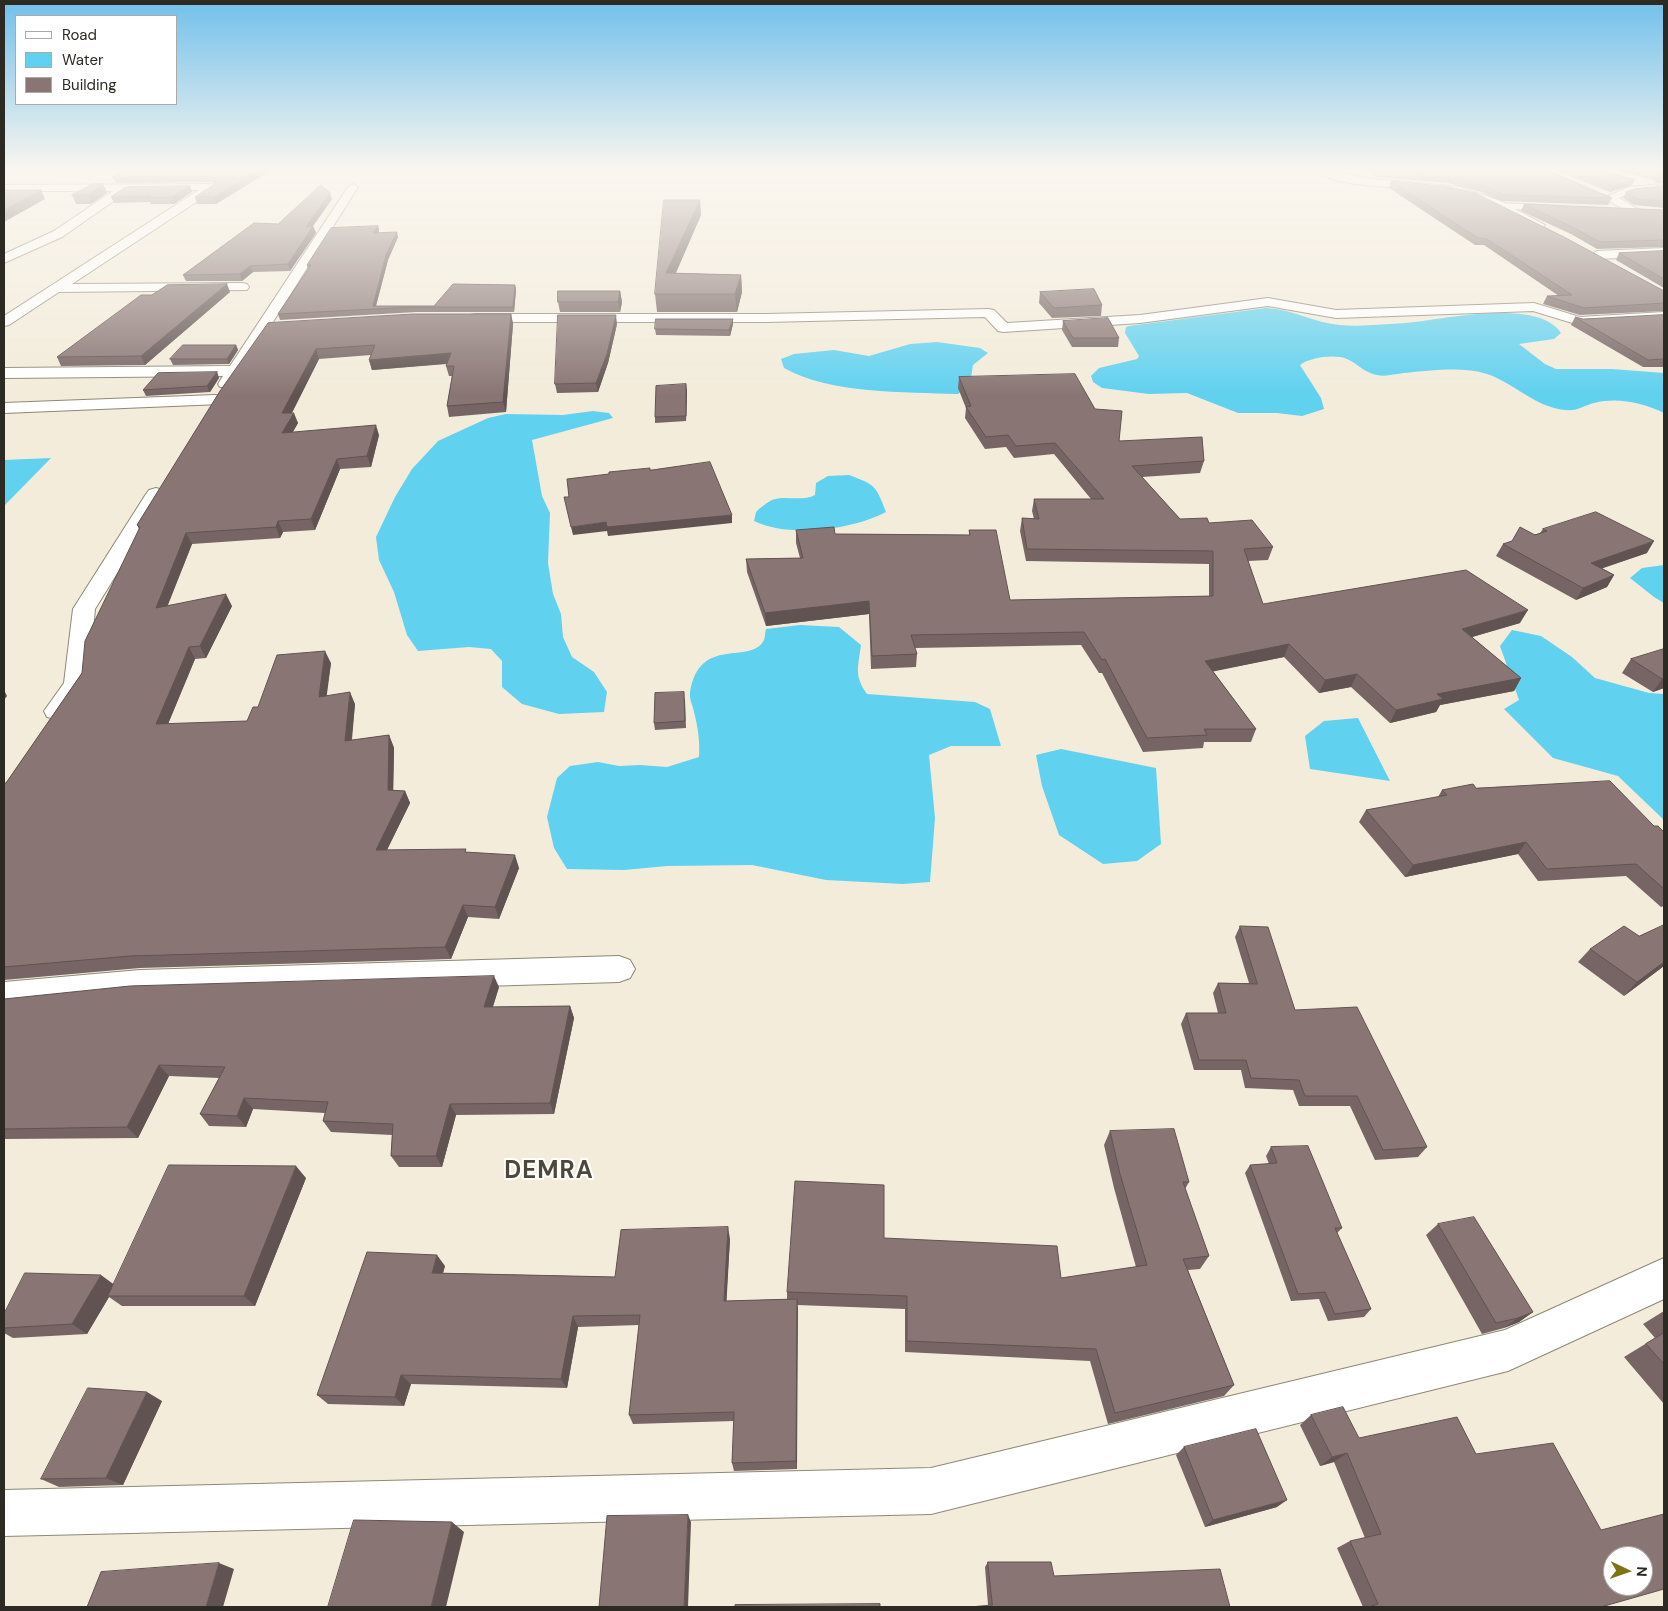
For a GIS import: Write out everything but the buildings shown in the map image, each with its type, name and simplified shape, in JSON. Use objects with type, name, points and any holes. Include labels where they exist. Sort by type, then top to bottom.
[{"type":"street","points":[[4,259],[36,244]]},
{"type":"street","points":[[4,322],[124,244]]},
{"type":"street","points":[[204,417],[316,244]]},
{"type":"street","points":[[1614,265],[1593,253],[1664,252]]},
{"type":"street","points":[[56,288],[242,287]]},
{"type":"street","points":[[456,318],[766,318],[989,312],[1003,328],[1140,318],[1268,302],[1336,314],[1534,307],[1579,321],[1664,316]]},
{"type":"street","points":[[264,327],[283,326]]},
{"type":"street","points":[[4,373],[235,371]]},
{"type":"street","points":[[4,408],[215,400]]},
{"type":"street","points":[[44,729],[76,684],[84,609],[168,476]]},
{"type":"street","points":[[4,996],[140,983],[619,969]]},
{"type":"street","points":[[4,1513],[932,1491],[1508,1350],[1664,1278]]},
{"type":"water","points":[[1266,308],[1285,311],[1331,324],[1348,326],[1406,323],[1488,313],[1511,313],[1532,316],[1549,322],[1561,333],[1554,339],[1519,344],[1545,364],[1556,369],[1612,369],[1664,373],[1664,413],[1648,406],[1621,401],[1603,401],[1577,409],[1565,410],[1534,400],[1487,374],[1467,370],[1446,370],[1380,376],[1342,357],[1317,358],[1300,365],[1321,398],[1324,409],[1302,416],[1277,413],[1238,413],[1187,393],[1149,394],[1102,388],[1093,382],[1091,376],[1099,368],[1137,359],[1139,356],[1125,333],[1126,327]]},
{"type":"water","points":[[937,342],[980,348],[988,353],[973,365],[970,384],[958,394],[892,392],[823,383],[784,368],[781,359],[794,354],[834,350],[869,356],[910,344]]},
{"type":"water","points":[[593,411],[609,413],[613,418],[532,440],[542,496],[550,513],[548,563],[553,594],[561,614],[563,637],[572,657],[594,672],[607,692],[604,712],[559,714],[522,704],[502,687],[502,661],[491,649],[469,647],[418,651],[407,635],[394,592],[379,560],[376,537],[395,497],[412,469],[438,441],[488,418],[506,414],[563,415]]},
{"type":"water","points":[[51,458],[4,506],[4,460]]},
{"type":"water","points":[[849,475],[865,481],[874,488],[886,512],[856,523],[820,530],[785,529],[754,521],[756,512],[772,500],[810,497],[815,495],[816,483],[828,476]]},
{"type":"water","points":[[1664,565],[1664,603],[1630,578],[1642,568]]},
{"type":"water","points":[[800,625],[839,627],[861,645],[858,671],[860,682],[867,694],[975,702],[990,709],[1001,746],[951,746],[929,755],[935,818],[930,882],[903,884],[826,880],[752,865],[667,866],[624,870],[567,869],[554,848],[547,817],[557,778],[570,766],[598,762],[619,766],[667,767],[699,757],[698,729],[690,693],[695,675],[704,663],[714,657],[748,651],[757,647],[764,640],[766,629]]},
{"type":"water","points":[[1512,630],[1541,636],[1572,657],[1595,678],[1649,693],[1664,694],[1664,820],[1618,776],[1553,758],[1504,709],[1519,700],[1500,646]]},
{"type":"water","points":[[1358,718],[1390,781],[1310,769],[1305,736],[1324,721]]},
{"type":"water","points":[[1061,749],[1156,768],[1161,844],[1137,861],[1103,864],[1059,835],[1042,786],[1036,755]]},
{"type":"district","name":"DEMRA","points":[[549,1172]]}]
